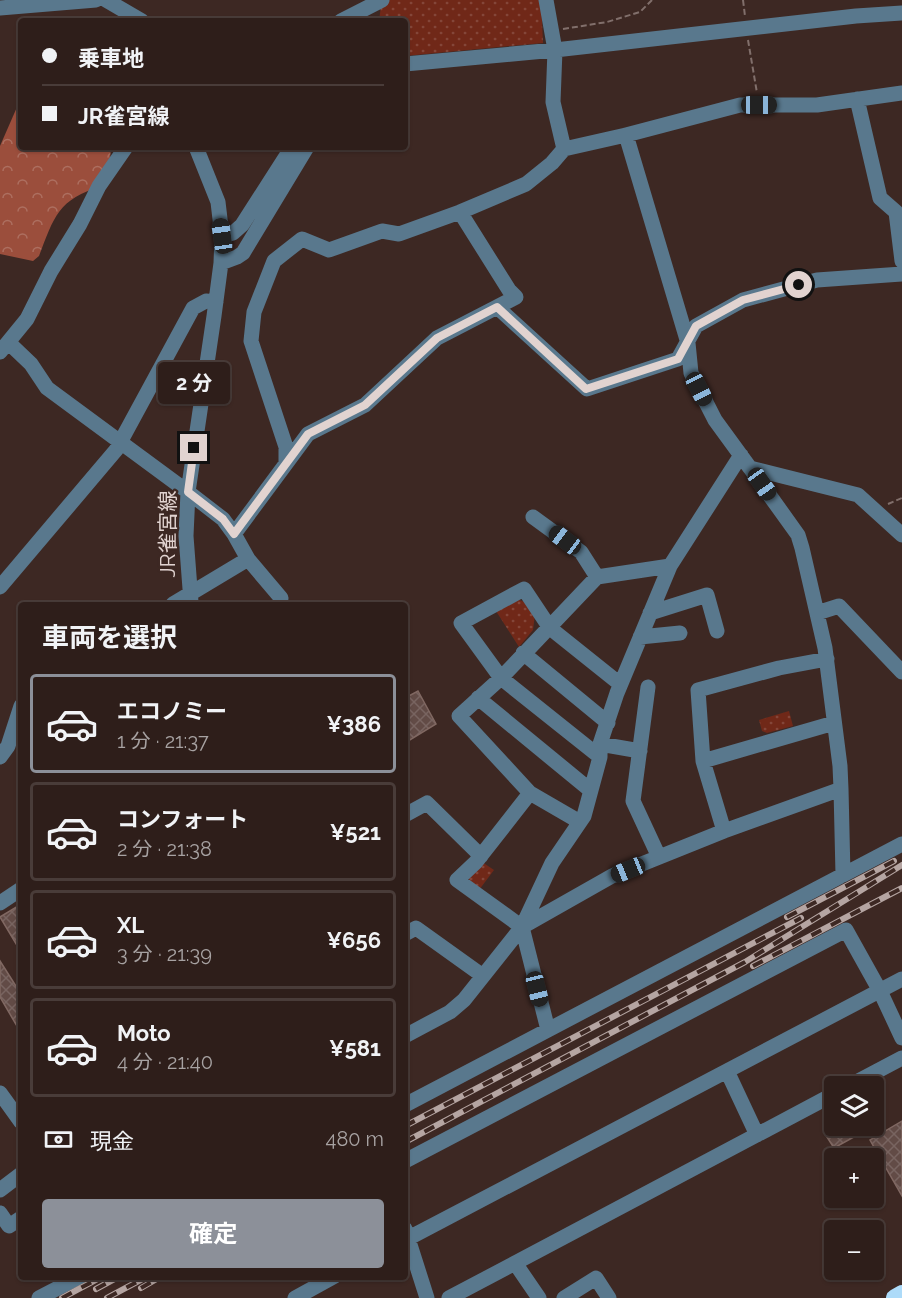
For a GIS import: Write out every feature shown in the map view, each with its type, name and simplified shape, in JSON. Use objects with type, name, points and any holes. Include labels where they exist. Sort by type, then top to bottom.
[{"type":"highway","points":[[895,1298],[902,1294]]},
{"type":"street","points":[[0,8],[96,0]]},
{"type":"street","points":[[546,0],[555,50],[553,102],[564,148]]},
{"type":"street","points":[[113,1],[138,18]]},
{"type":"street","points":[[347,18],[379,1]]},
{"type":"street","points":[[376,18],[379,1]]},
{"type":"street","points":[[408,64],[902,13]]},
{"type":"street","points":[[286,462],[286,447],[251,341],[254,312],[274,261],[303,239],[328,250],[381,231],[399,234],[460,212],[526,184],[552,163],[564,148],[626,135],[740,105],[817,105],[902,93]]},
{"type":"street","points":[[857,99],[880,198],[896,212],[902,261]]},
{"type":"street","points":[[626,135],[688,343],[691,374],[715,420],[798,535],[826,660],[840,766],[843,875]]},
{"type":"street","points":[[124,150],[99,186],[27,319],[4,347],[32,364],[47,388],[223,519],[248,559],[281,598],[280,602]]},
{"type":"street","name":"JR雀宮線","points":[[191,600],[186,536],[188,492],[216,302],[222,236],[218,202],[197,150]]},
{"type":"street","points":[[222,236],[242,225],[290,150]]},
{"type":"street","points":[[221,263],[237,258],[243,253],[305,150]]},
{"type":"street","points":[[234,534],[308,434],[365,405],[437,338],[516,297],[509,290],[460,212]]},
{"type":"street","points":[[497,307],[586,389],[678,359],[696,326],[743,300],[817,280],[902,274]]},
{"type":"street","points":[[0,587],[121,442],[193,308],[206,301],[216,302]]},
{"type":"street","points":[[408,1034],[450,1012],[464,1000],[522,927],[552,863],[584,816],[620,684],[670,566],[741,455]]},
{"type":"street","points":[[750,468],[858,495],[902,536]]},
{"type":"street","points":[[533,517],[581,552],[597,577]]},
{"type":"street","points":[[191,600],[248,559]]},
{"type":"street","points":[[580,822],[530,793],[459,716],[501,678],[597,577],[670,566]]},
{"type":"street","points":[[620,684],[550,628],[524,589],[461,623],[501,678],[600,751],[640,751]]},
{"type":"street","points":[[650,612],[707,596],[717,631]]},
{"type":"street","points":[[817,613],[839,606],[902,672]]},
{"type":"street","points":[[640,637],[680,633]]},
{"type":"street","points":[[523,653],[608,723]]},
{"type":"street","points":[[724,831],[703,761],[698,690],[780,668],[826,660]]},
{"type":"street","points":[[648,687],[633,801],[659,857]]},
{"type":"street","points":[[478,698],[590,790]]},
{"type":"street","points":[[0,757],[8,746],[18,715]]},
{"type":"street","points":[[703,761],[834,723]]},
{"type":"street","points":[[522,927],[612,876],[724,831],[840,789]]},
{"type":"street","points":[[530,793],[481,856],[457,880],[522,927],[548,1030]]},
{"type":"street","points":[[408,813],[426,803],[481,856]]},
{"type":"street","points":[[408,1103],[902,844]]},
{"type":"street","points":[[0,903],[18,891]]},
{"type":"street","points":[[408,932],[416,928],[483,976]]},
{"type":"street","points":[[408,1159],[846,930],[880,991],[902,1038]]},
{"type":"street","points":[[408,1235],[902,979]]},
{"type":"street","points":[[868,1076],[902,1058]]},
{"type":"street","points":[[727,1071],[757,1135]]},
{"type":"street","points":[[0,1093],[18,1115]]},
{"type":"street","points":[[449,1298],[824,1099]]},
{"type":"street","points":[[0,1190],[18,1176]]},
{"type":"street","points":[[0,1213],[9,1226],[18,1220]]},
{"type":"street","points":[[408,1242],[427,1298]]},
{"type":"street","points":[[515,1263],[539,1298]]},
{"type":"street","points":[[564,1298],[596,1278],[609,1298]]},
{"type":"street","points":[[39,1298],[73,1280]]},
{"type":"street","points":[[295,1298],[328,1280]]},
{"type":"path","points":[[551,30],[607,22],[640,12],[652,0]]},
{"type":"path","points":[[743,0],[759,105]]},
{"type":"shaded area","points":[[388,0],[541,0],[543,43],[408,56],[408,18],[379,18],[381,6]]},
{"type":"shaded area","points":[[517,599],[527,603],[535,614],[533,630],[519,647],[496,611]]},
{"type":"shaded area","points":[[789,711],[793,726],[767,733],[762,731],[759,720]]},
{"type":"shaded area","points":[[482,862],[494,870],[479,890],[469,882],[469,874]]},
{"type":"green space","points":[[18,105],[18,150],[111,150],[109,172],[102,186],[76,197],[60,211],[49,230],[39,256],[33,261],[0,254],[0,146]]},
{"type":"building","points":[[418,691],[436,724],[408,741],[408,696]]},
{"type":"building","points":[[18,906],[18,947],[0,917]]},
{"type":"building","points":[[0,961],[18,989],[18,1028],[0,997]]},
{"type":"building","points":[[902,1121],[902,1196],[884,1164],[884,1148],[875,1148],[870,1140],[877,1136],[884,1136],[884,1132]]},
{"type":"building","points":[[826,1136],[856,1136],[834,1148]]},
{"type":"railway","points":[[787,917],[894,861]]},
{"type":"railway","points":[[408,1140],[745,962],[902,865]]},
{"type":"railway","points":[[753,966],[902,888]]},
{"type":"railway","points":[[408,1124],[801,918]]},
{"type":"railway","points":[[62,1298],[96,1280]]},
{"type":"railway","points":[[96,1289],[113,1280]]},
{"type":"railway","points":[[107,1298],[141,1280]]},
{"type":"railway","points":[[141,1288],[155,1280]]},
{"type":"route","points":[[194,448],[188,492],[223,519],[234,534],[308,434],[365,405],[437,338],[497,307],[586,389],[678,359],[696,326],[743,300],[799,285]]}]
